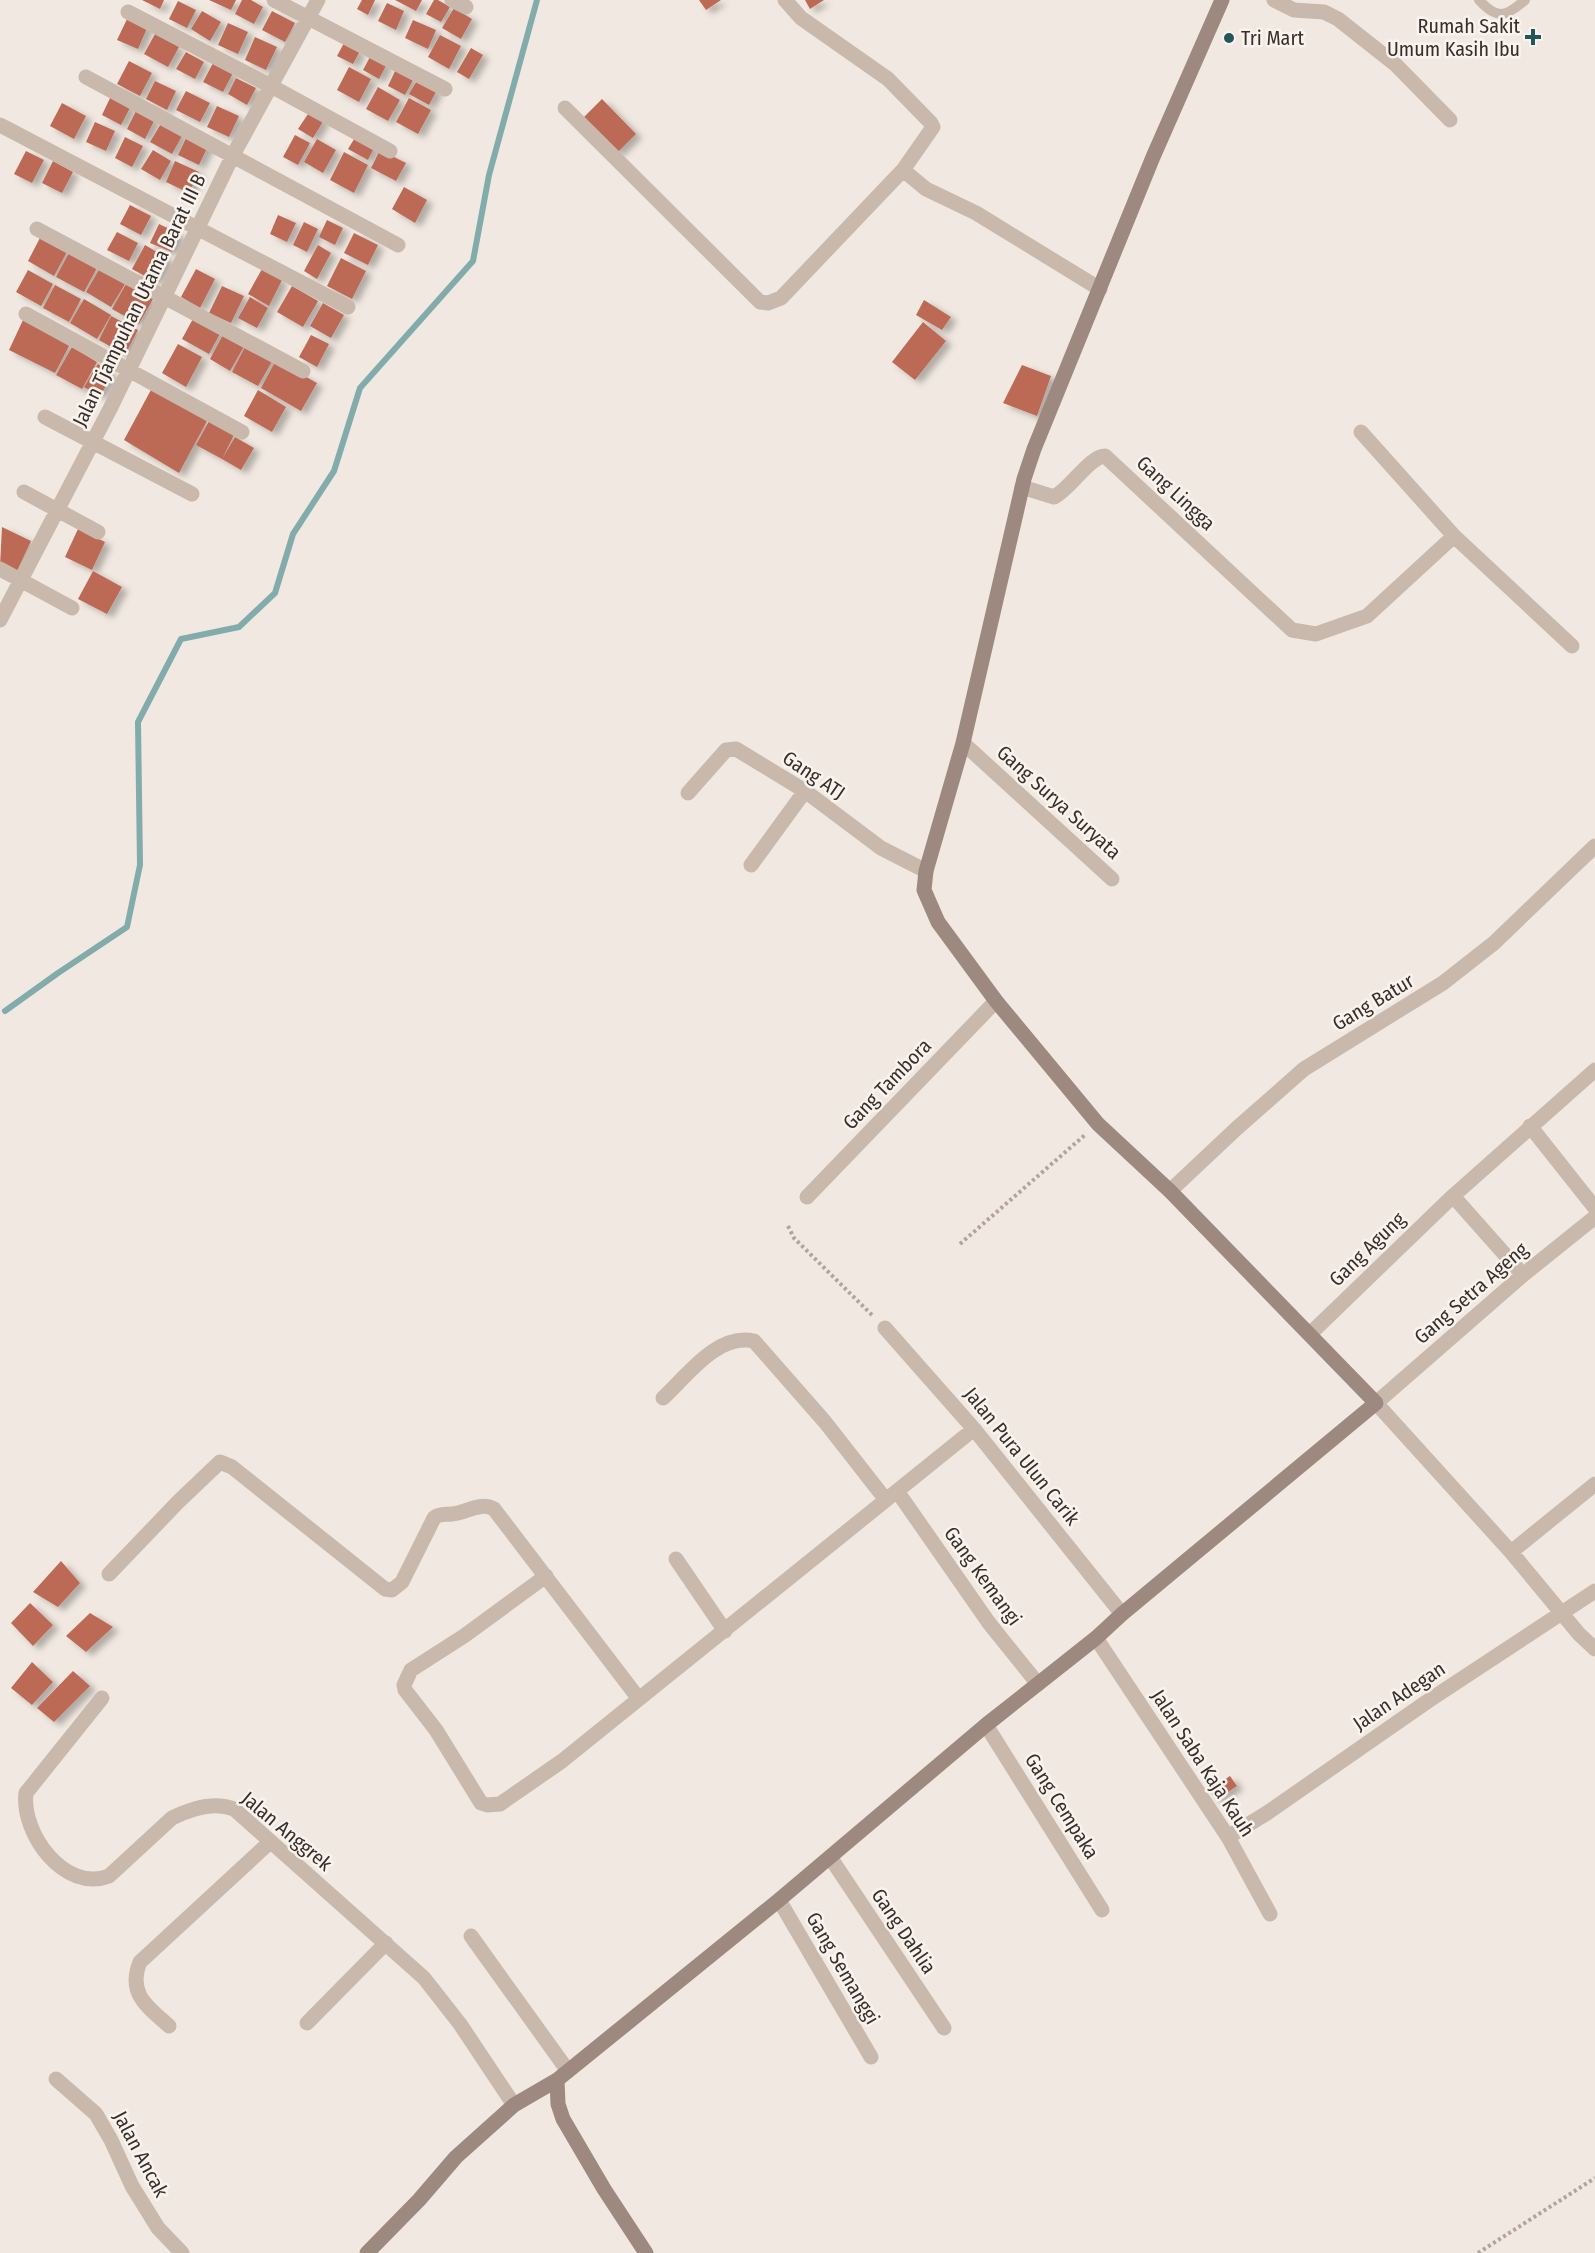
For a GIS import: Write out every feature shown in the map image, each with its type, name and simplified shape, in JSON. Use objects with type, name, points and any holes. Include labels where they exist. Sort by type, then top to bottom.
[{"type":"street","points":[[274,0],[445,89]]},
{"type":"street","name":"Jalan Tjampuhan Utama Barat III B","points":[[0,620],[93,442],[233,155],[318,0]]},
{"type":"street","points":[[565,108],[760,302],[768,303],[781,298],[903,170],[932,130],[931,123],[888,79],[801,18],[785,0]]},
{"type":"street","points":[[1222,0],[1158,147],[1034,449],[1022,487],[963,743],[926,872],[924,890],[938,922],[996,1001],[1098,1124],[1170,1191],[1311,1333],[1511,1552],[1595,1649]]},
{"type":"street","points":[[1274,0],[1294,10],[1324,12],[1338,19],[1395,64],[1450,120]]},
{"type":"street","points":[[128,12],[390,151]]},
{"type":"street","points":[[86,78],[398,245]]},
{"type":"street","points":[[0,125],[348,307]]},
{"type":"street","points":[[903,170],[926,189],[976,213],[1100,289]]},
{"type":"street","points":[[37,229],[303,371]]},
{"type":"street","points":[[26,314],[242,432]]},
{"type":"street","points":[[45,417],[192,494]]},
{"type":"street","points":[[1361,432],[1454,536],[1572,646]]},
{"type":"street","name":"Gang Lingga","points":[[1022,487],[1054,497],[1073,483],[1098,457],[1105,456],[1292,630],[1316,634],[1367,616],[1454,536]]},
{"type":"street","points":[[24,492],[98,532]]},
{"type":"street","points":[[0,569],[72,608]]},
{"type":"street","name":"Gang Surya Suryata","points":[[963,743],[1112,879]]},
{"type":"street","name":"Gang ATJ","points":[[688,793],[726,750],[736,748],[805,791],[881,848],[926,872]]},
{"type":"street","points":[[751,865],[805,791]]},
{"type":"street","name":"Gang Batur","points":[[1170,1191],[1304,1069],[1443,983],[1494,943],[1595,846]]},
{"type":"street","name":"Gang Tambora","points":[[807,1197],[996,1001]]},
{"type":"street","name":"Gang Agung","points":[[1311,1333],[1453,1196],[1595,1070]]},
{"type":"street","points":[[1530,1126],[1595,1208]]},
{"type":"street","points":[[1453,1196],[1523,1275]]},
{"type":"street","name":"Gang Setra Ageng","points":[[1376,1403],[1523,1275],[1595,1216]]},
{"type":"street","name":"Jalan Pura Ulun Carik","points":[[885,1328],[974,1429],[1122,1614]]},
{"type":"street","name":"Gang Kemangi","points":[[663,1398],[717,1349],[737,1340],[754,1341],[892,1496],[1038,1684]]},
{"type":"street","points":[[367,2253],[419,2200],[456,2157],[514,2105],[563,2076],[779,1900],[986,1725],[1096,1638],[1376,1403]]},
{"type":"street","points":[[546,1576],[464,1636],[411,1670],[404,1685],[405,1690],[436,1730],[481,1803],[493,1805],[509,1799],[562,1761],[974,1429]]},
{"type":"street","points":[[110,1574],[178,1502],[221,1462],[232,1467],[385,1589],[392,1590],[402,1582],[434,1518],[439,1514],[453,1514],[490,1506],[639,1699]]},
{"type":"street","points":[[1511,1552],[1595,1484]]},
{"type":"street","points":[[676,1558],[725,1631]]},
{"type":"street","name":"Jalan Adegan","points":[[1228,1837],[1595,1591]]},
{"type":"street","name":"Jalan Saba Kaja Kauh","points":[[1096,1638],[1228,1837],[1270,1914]]},
{"type":"street","name":"Jalan Anggrek","points":[[102,1698],[26,1793],[27,1818],[34,1835],[50,1859],[73,1874],[86,1879],[103,1879],[172,1818],[185,1811],[219,1804],[234,1809],[424,1978],[466,2032],[514,2105]]},
{"type":"street","name":"Gang Cempaka","points":[[986,1725],[1102,1910]]},
{"type":"street","points":[[169,2026],[142,2002],[138,1993],[136,1972],[140,1962],[270,1842]]},
{"type":"street","name":"Gang Dahlia","points":[[830,1857],[944,2028]]},
{"type":"street","name":"Gang Semanggi","points":[[779,1900],[871,2057]]},
{"type":"street","points":[[471,1936],[563,2076],[558,2103],[563,2119],[604,2189],[646,2253]]},
{"type":"street","points":[[307,2023],[386,1943]]},
{"type":"street","name":"Jalan Ancak","points":[[57,2079],[96,2114],[132,2186],[158,2228],[182,2253]]},
{"type":"lane","points":[[1479,0],[1490,12],[1501,15],[1513,11],[1525,0]]},
{"type":"path","points":[[960,1244],[1098,1124]]},
{"type":"path","points":[[788,1226],[794,1238],[885,1328]]},
{"type":"path","points":[[1478,2253],[1595,2178]]},
{"type":"building","points":[[142,0],[164,0],[160,9]]},
{"type":"building","points":[[209,0],[236,0],[231,10]]},
{"type":"building","points":[[242,0],[251,0],[263,7],[254,24],[235,14]]},
{"type":"building","points":[[362,0],[375,0],[368,15],[357,9]]},
{"type":"building","points":[[395,0],[422,0],[416,11]]},
{"type":"building","points":[[434,0],[450,7],[441,22],[426,14]]},
{"type":"building","points":[[699,0],[721,0],[706,10]]},
{"type":"building","points":[[805,0],[824,0],[810,9]]},
{"type":"building","points":[[178,1],[196,10],[187,28],[169,19]]},
{"type":"building","points":[[387,3],[404,11],[396,30],[378,21]]},
{"type":"building","points":[[454,8],[472,19],[461,39],[442,28]]},
{"type":"building","points":[[202,11],[221,22],[210,41],[191,29]]},
{"type":"building","points":[[272,11],[295,23],[285,42],[262,30]]},
{"type":"building","points":[[128,17],[148,26],[138,49],[117,40]]},
{"type":"building","points":[[413,20],[436,30],[428,49],[405,38]]},
{"type":"building","points":[[228,23],[248,32],[238,54],[218,45]]},
{"type":"building","points":[[155,34],[179,47],[168,67],[144,54]]},
{"type":"building","points":[[440,35],[461,46],[449,69],[428,57]]},
{"type":"building","points":[[255,37],[277,47],[266,70],[245,60]]},
{"type":"building","points":[[344,43],[360,51],[353,64],[337,56]]},
{"type":"building","points":[[471,48],[483,55],[469,79],[457,72]]},
{"type":"building","points":[[186,52],[204,62],[195,79],[176,69]]},
{"type":"building","points":[[371,55],[387,64],[379,79],[363,70]]},
{"type":"building","points":[[129,61],[152,73],[140,96],[117,84]]},
{"type":"building","points":[[213,63],[233,73],[223,92],[203,82]]},
{"type":"building","points":[[349,67],[371,79],[359,102],[337,90]]},
{"type":"building","points":[[396,69],[414,78],[405,95],[388,86]]},
{"type":"building","points":[[236,78],[256,88],[247,105],[228,94]]},
{"type":"building","points":[[418,79],[437,90],[429,105],[409,94]]},
{"type":"building","points":[[155,81],[176,91],[167,110],[146,99]]},
{"type":"building","points":[[378,87],[400,100],[388,121],[366,109]]},
{"type":"building","points":[[186,91],[210,103],[200,122],[176,110]]},
{"type":"building","points":[[111,96],[131,106],[121,125],[102,115]]},
{"type":"building","points":[[409,98],[431,110],[418,134],[396,122]]},
{"type":"building","points":[[602,99],[636,134],[617,153],[582,119]]},
{"type":"building","points":[[62,103],[86,116],[74,139],[50,126]]},
{"type":"building","points":[[217,106],[239,116],[229,137],[207,127]]},
{"type":"building","points":[[137,109],[155,119],[145,139],[127,129]]},
{"type":"building","points":[[310,111],[324,120],[313,138],[298,129]]},
{"type":"building","points":[[95,122],[115,131],[106,151],[86,142]]},
{"type":"building","points":[[162,122],[183,134],[172,154],[150,142]]},
{"type":"building","points":[[188,134],[209,144],[199,165],[178,155]]},
{"type":"building","points":[[295,135],[310,143],[298,165],[283,157]]},
{"type":"building","points":[[356,136],[375,146],[368,160],[348,149]]},
{"type":"building","points":[[125,137],[143,146],[132,167],[115,158]]},
{"type":"building","points":[[317,139],[336,150],[323,173],[304,162]]},
{"type":"building","points":[[153,150],[171,161],[160,180],[141,169]]},
{"type":"building","points":[[380,150],[406,163],[396,181],[371,168]]},
{"type":"building","points":[[26,151],[44,160],[32,183],[14,174]]},
{"type":"building","points":[[344,152],[368,165],[354,193],[330,180]]},
{"type":"building","points":[[53,161],[73,172],[62,193],[42,183]]},
{"type":"building","points":[[175,161],[199,172],[189,193],[166,182]]},
{"type":"building","points":[[404,187],[427,200],[415,223],[392,209]]},
{"type":"building","points":[[130,205],[151,216],[141,235],[120,224]]},
{"type":"building","points":[[278,215],[296,223],[287,242],[270,234]]},
{"type":"building","points":[[327,220],[343,228],[335,245],[319,237]]},
{"type":"building","points":[[304,222],[318,229],[307,252],[293,245]]},
{"type":"building","points":[[159,224],[180,234],[172,252],[150,243]]},
{"type":"building","points":[[117,232],[138,243],[129,261],[107,250]]},
{"type":"building","points":[[354,233],[378,245],[368,265],[344,253]]},
{"type":"building","points":[[41,236],[68,250],[54,276],[28,261]]},
{"type":"building","points":[[145,245],[169,259],[156,282],[132,269]]},
{"type":"building","points":[[318,245],[331,253],[317,279],[304,271]]},
{"type":"building","points":[[70,251],[98,266],[84,292],[56,277]]},
{"type":"building","points":[[341,258],[366,271],[352,299],[327,286]]},
{"type":"building","points":[[100,268],[125,284],[111,307],[86,292]]},
{"type":"building","points":[[196,269],[215,279],[200,308],[181,297]]},
{"type":"building","points":[[262,269],[282,280],[269,306],[248,294]]},
{"type":"building","points":[[28,270],[53,284],[41,306],[16,292]]},
{"type":"building","points":[[126,284],[153,299],[139,324],[112,309]]},
{"type":"building","points":[[55,285],[81,299],[69,322],[43,308]]},
{"type":"building","points":[[222,286],[244,296],[231,323],[209,313]]},
{"type":"building","points":[[292,286],[318,301],[303,327],[277,312]]},
{"type":"building","points":[[250,297],[268,308],[257,328],[238,318]]},
{"type":"building","points":[[84,299],[111,315],[97,339],[70,323]]},
{"type":"building","points":[[924,300],[951,317],[942,330],[916,315]]},
{"type":"building","points":[[323,303],[344,315],[331,338],[310,326]]},
{"type":"building","points":[[195,315],[222,330],[209,354],[182,339]]},
{"type":"building","points":[[111,316],[138,330],[125,355],[99,340]]},
{"type":"building","points":[[23,320],[70,344],[55,373],[9,350]]},
{"type":"building","points":[[923,322],[946,341],[915,380],[892,362]]},
{"type":"building","points":[[225,331],[246,343],[230,371],[210,359]]},
{"type":"building","points":[[311,335],[329,344],[317,367],[299,357]]},
{"type":"building","points":[[247,343],[274,358],[258,386],[232,372]]},
{"type":"building","points":[[178,344],[202,357],[186,387],[162,373]]},
{"type":"building","points":[[72,347],[97,362],[82,389],[56,375]]},
{"type":"building","points":[[276,360],[317,383],[301,411],[261,388]]},
{"type":"building","points":[[98,364],[113,374],[100,396],[84,387]]},
{"type":"building","points":[[1022,365],[1051,376],[1037,416],[1003,403]]},
{"type":"building","points":[[152,388],[207,421],[179,473],[124,440]]},
{"type":"building","points":[[258,390],[286,407],[272,432],[244,416]]},
{"type":"building","points":[[209,421],[234,435],[222,459],[196,445]]},
{"type":"building","points":[[235,437],[254,448],[241,470],[222,459]]},
{"type":"building","points":[[2,527],[31,541],[16,573],[0,566]]},
{"type":"building","points":[[78,529],[105,542],[92,570],[65,557]]},
{"type":"building","points":[[93,571],[122,587],[107,614],[78,599]]},
{"type":"building","points":[[61,1561],[80,1583],[58,1607],[33,1592]]},
{"type":"building","points":[[30,1603],[53,1625],[33,1646],[11,1623]]},
{"type":"building","points":[[90,1613],[113,1627],[86,1652],[66,1636]]},
{"type":"building","points":[[32,1662],[53,1682],[32,1705],[11,1688]]},
{"type":"building","points":[[73,1671],[90,1686],[54,1722],[37,1708]]},
{"type":"building","points":[[1230,1776],[1237,1786],[1216,1800],[1209,1790]]},
{"type":"waterway","points":[[5,1011],[127,927],[140,865],[138,722],[181,639],[239,627],[275,593],[293,534],[334,471],[360,388],[473,261],[489,175],[537,0]]},
{"type":"place","name":"Rumah Sakit Umum Kasih Ibu","points":[[1533,37]]},
{"type":"place","name":"Tri Mart","points":[[1229,38]]}]
